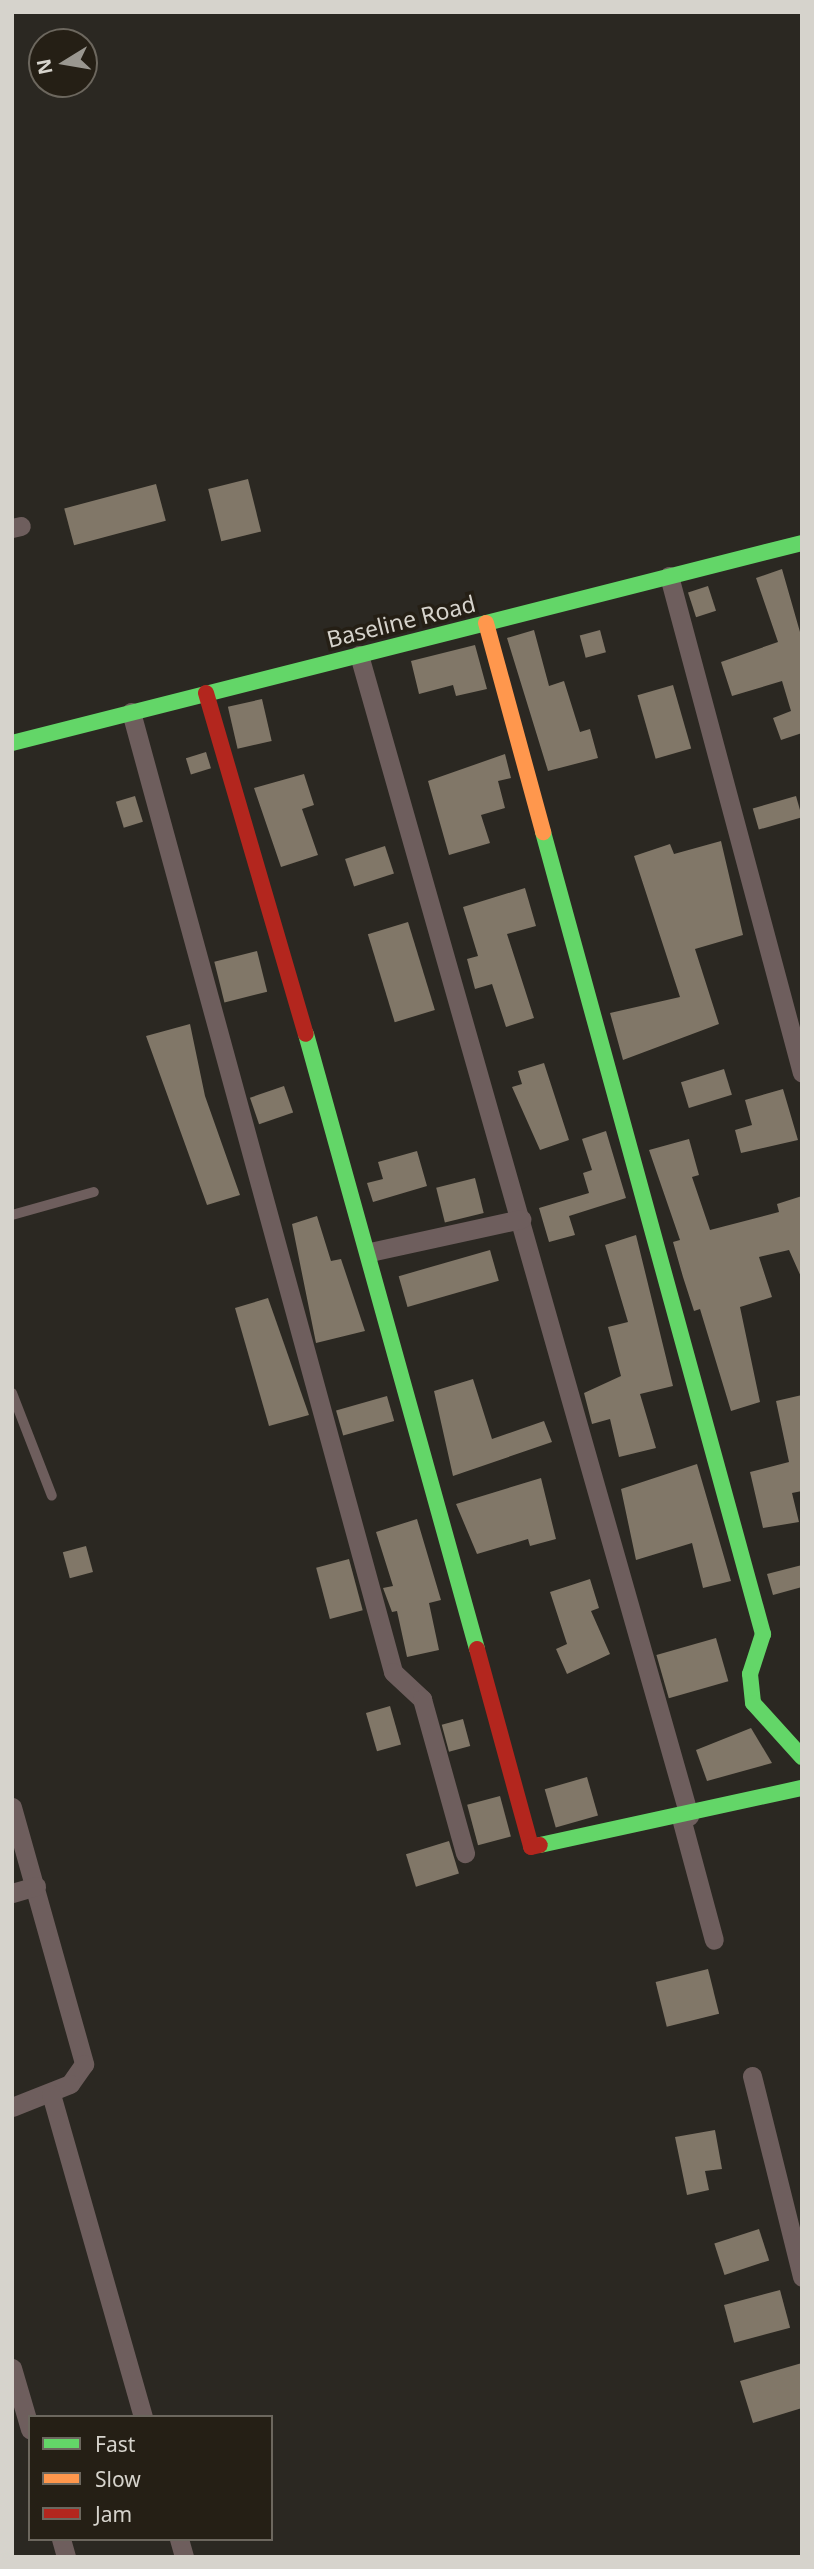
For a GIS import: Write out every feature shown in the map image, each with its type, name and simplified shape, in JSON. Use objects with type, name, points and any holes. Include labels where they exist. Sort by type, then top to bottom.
[{"type":"street","name":"Baseline Road","points":[[12,743],[802,542]]},
{"type":"street","points":[[669,576],[802,1073]]},
{"type":"street","points":[[486,623],[763,1634],[750,1674],[753,1703],[776,1735],[802,1757]]},
{"type":"street","points":[[359,655],[521,1219],[685,1817],[714,1941]]},
{"type":"street","points":[[206,693],[370,1252],[531,1847],[685,1817],[802,1788]]},
{"type":"street","points":[[131,712],[393,1672],[422,1699],[465,1853]]},
{"type":"street","points":[[370,1252],[521,1219]]},
{"type":"street","points":[[12,1807],[84,2064],[70,2084],[51,2094],[12,2107]]},
{"type":"street","points":[[12,1893],[36,1886]]},
{"type":"street","points":[[752,2076],[802,2277]]},
{"type":"street","points":[[51,2094],[143,2415]]},
{"type":"street","points":[[12,2368],[28,2423]]},
{"type":"lane","points":[[12,1215],[94,1192]]},
{"type":"lane","points":[[12,1393],[52,1496]]},
{"type":"building","points":[[248,479],[261,531],[221,541],[208,489]]},
{"type":"building","points":[[156,484],[166,521],[74,545],[64,509]]},
{"type":"building","points":[[782,569],[802,639],[802,733],[781,740],[773,718],[791,711],[782,681],[732,696],[721,662],[778,642],[756,578]]},
{"type":"building","points":[[708,586],[716,611],[696,617],[688,592]]},
{"type":"building","points":[[534,630],[549,686],[564,681],[580,732],[590,729],[598,758],[548,771],[507,638]]},
{"type":"building","points":[[600,630],[606,652],[586,658],[580,635]]},
{"type":"building","points":[[475,645],[487,689],[456,696],[453,685],[419,694],[411,661]]},
{"type":"building","points":[[673,685],[691,748],[656,759],[637,695]]},
{"type":"building","points":[[262,699],[272,741],[238,749],[228,707]]},
{"type":"building","points":[[206,752],[211,768],[191,774],[186,758]]},
{"type":"building","points":[[505,754],[511,778],[498,781],[505,808],[481,815],[490,843],[449,855],[428,781]]},
{"type":"building","points":[[304,774],[314,805],[302,809],[318,855],[281,867],[254,788]]},
{"type":"building","points":[[135,796],[143,822],[124,828],[116,802]]},
{"type":"building","points":[[796,796],[802,817],[759,830],[753,808]]},
{"type":"building","points":[[721,841],[743,935],[695,949],[719,1024],[623,1060],[610,1013],[680,997],[634,856],[670,844],[674,854]]},
{"type":"building","points":[[385,846],[394,874],[354,887],[345,859]]},
{"type":"building","points":[[525,888],[536,926],[507,934],[534,1018],[506,1027],[492,984],[475,989],[467,959],[478,956],[463,907]]},
{"type":"building","points":[[408,922],[435,1010],[395,1022],[368,934]]},
{"type":"building","points":[[257,951],[267,992],[224,1002],[214,962]]},
{"type":"building","points":[[190,1024],[205,1096],[240,1195],[207,1205],[146,1036]]},
{"type":"building","points":[[544,1063],[569,1140],[540,1150],[512,1087],[522,1084],[518,1071]]},
{"type":"building","points":[[724,1069],[732,1095],[689,1108],[681,1082]]},
{"type":"building","points":[[284,1086],[293,1112],[259,1124],[250,1098]]},
{"type":"building","points":[[783,1089],[798,1140],[741,1153],[735,1130],[752,1125],[745,1100]]},
{"type":"building","points":[[606,1131],[626,1198],[569,1216],[575,1235],[549,1242],[539,1208],[589,1193],[583,1173],[592,1170],[582,1139]]},
{"type":"building","points":[[689,1139],[699,1175],[692,1177],[710,1230],[779,1212],[777,1204],[802,1196],[802,1279],[789,1250],[759,1257],[772,1297],[740,1307],[760,1402],[731,1411],[700,1309],[694,1311],[683,1277],[673,1242],[680,1240],[649,1150]]},
{"type":"building","points":[[417,1151],[427,1186],[373,1202],[367,1183],[383,1179],[378,1162]]},
{"type":"building","points":[[475,1178],[484,1213],[445,1223],[436,1188]]},
{"type":"building","points":[[317,1216],[331,1261],[341,1259],[365,1331],[316,1343],[292,1224]]},
{"type":"building","points":[[636,1235],[673,1386],[640,1394],[656,1448],[619,1457],[610,1419],[592,1424],[584,1393],[621,1376],[608,1327],[628,1322],[605,1245]]},
{"type":"building","points":[[490,1250],[499,1281],[408,1307],[399,1276]]},
{"type":"building","points":[[268,1298],[309,1415],[269,1426],[235,1308]]},
{"type":"building","points":[[473,1379],[492,1439],[544,1421],[552,1442],[453,1476],[434,1391]]},
{"type":"building","points":[[802,1395],[802,1491],[792,1493],[799,1522],[763,1528],[750,1472],[789,1462],[776,1401]]},
{"type":"building","points":[[387,1396],[394,1421],[343,1436],[336,1411]]},
{"type":"building","points":[[697,1464],[731,1581],[703,1588],[692,1543],[636,1560],[621,1489]]},
{"type":"building","points":[[541,1478],[556,1539],[530,1546],[528,1539],[477,1554],[456,1504]]},
{"type":"building","points":[[417,1519],[441,1600],[429,1603],[439,1650],[407,1657],[397,1611],[392,1612],[383,1588],[393,1586],[376,1532]]},
{"type":"building","points":[[86,1546],[93,1572],[70,1578],[63,1552]]},
{"type":"building","points":[[349,1559],[363,1610],[330,1619],[316,1568]]},
{"type":"building","points":[[802,1565],[802,1587],[773,1595],[767,1574]]},
{"type":"building","points":[[590,1579],[599,1608],[591,1611],[610,1654],[567,1674],[556,1649],[567,1644],[550,1592]]},
{"type":"building","points":[[716,1638],[728,1681],[669,1698],[656,1655]]},
{"type":"building","points":[[390,1706],[401,1744],[377,1751],[366,1713]]},
{"type":"building","points":[[463,1719],[470,1746],[449,1752],[442,1725]]},
{"type":"building","points":[[751,1728],[772,1763],[707,1781],[696,1750]]},
{"type":"building","points":[[587,1777],[598,1815],[556,1828],[545,1789]]},
{"type":"building","points":[[500,1796],[511,1837],[478,1845],[467,1805]]},
{"type":"building","points":[[449,1841],[459,1874],[416,1887],[406,1854]]},
{"type":"building","points":[[708,1969],[719,2014],[667,2027],[656,1982]]},
{"type":"building","points":[[715,2130],[722,2169],[705,2171],[709,2190],[687,2195],[675,2137]]},
{"type":"building","points":[[759,2229],[769,2260],[724,2275],[714,2244]]},
{"type":"building","points":[[780,2290],[790,2328],[734,2343],[724,2305]]},
{"type":"building","points":[[802,2363],[802,2408],[753,2423],[740,2381]]},
{"type":"traffic: fast","points":[[12,743],[802,543]]},
{"type":"traffic: fast","points":[[543,832],[763,1634],[750,1674],[753,1703],[802,1757]]},
{"type":"traffic: fast","points":[[306,1034],[477,1649]]},
{"type":"traffic: fast","points":[[540,1845],[802,1788]]},
{"type":"traffic: slow","points":[[486,623],[543,832]]},
{"type":"traffic: jam","points":[[206,693],[306,1034]]},
{"type":"traffic: jam","points":[[477,1649],[531,1847],[540,1845]]}]
